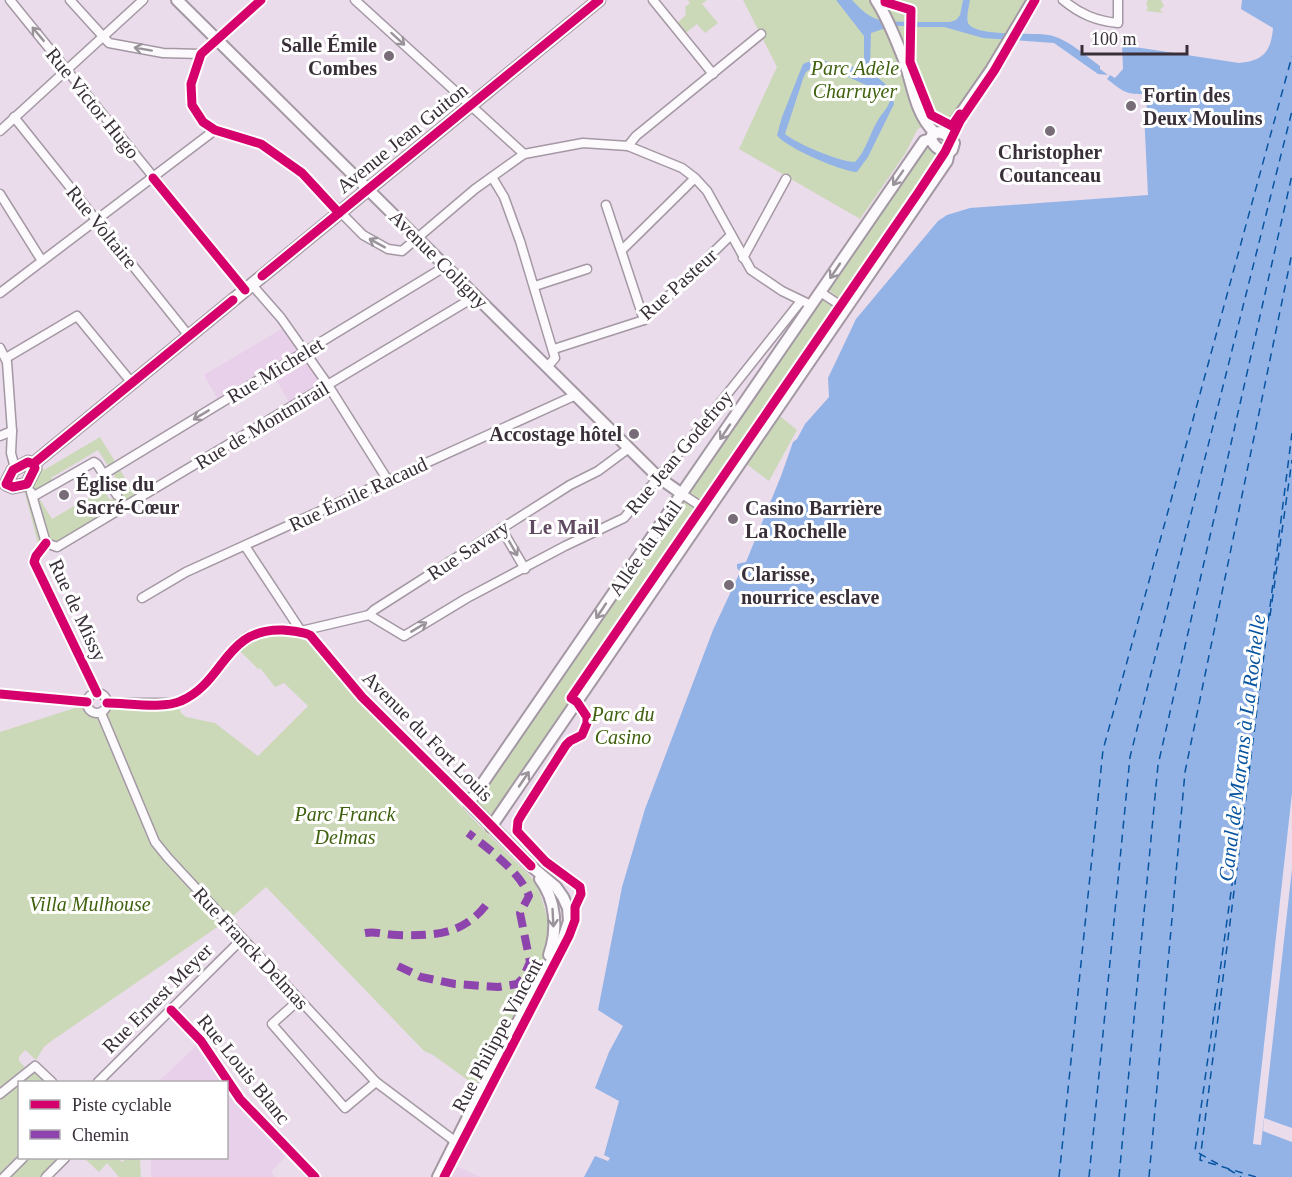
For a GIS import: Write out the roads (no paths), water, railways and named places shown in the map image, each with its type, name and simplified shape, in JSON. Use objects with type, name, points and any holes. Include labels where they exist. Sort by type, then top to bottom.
[{"type":"main road","name":"Avenue Jean Guiton","points":[[33,464],[599,0]]},
{"type":"main road","points":[[28,462],[33,464],[34,471],[27,484],[13,488],[3,486],[15,468],[28,462]]},
{"type":"street","name":"Rue Victor Hugo","points":[[10,0],[153,178],[248,287],[281,318],[329,386],[387,479]]},
{"type":"street","points":[[70,0],[109,44],[163,53],[201,54]]},
{"type":"street","points":[[0,131],[143,0]]},
{"type":"street","name":"Avenue Coligny","points":[[177,0],[658,477],[708,510]]},
{"type":"street","points":[[261,0],[201,54],[191,84],[192,105],[203,122],[215,130],[254,141],[302,173],[363,235],[388,249],[402,251],[475,189],[524,154],[583,143],[628,146],[682,168],[695,178],[707,191],[751,270],[806,303]]},
{"type":"street","points":[[355,0],[524,154]]},
{"type":"street","points":[[653,0],[713,74]]},
{"type":"street","points":[[876,0],[889,24],[903,60],[920,115],[936,135]]},
{"type":"street","name":"Allée du Mail","points":[[470,803],[682,494],[806,303],[820,292],[924,141],[952,126],[1033,0]]},
{"type":"street","points":[[1063,0],[1081,14],[1093,19],[1118,22],[1118,0]]},
{"type":"street","points":[[628,146],[636,136],[761,34]]},
{"type":"street","name":"Rue Voltaire","points":[[14,117],[189,336]]},
{"type":"street","points":[[0,293],[215,130]]},
{"type":"street","name":"Allée du Mail","points":[[491,827],[947,161],[949,152],[936,147],[936,135]]},
{"type":"street","points":[[492,177],[504,197],[554,349],[555,357],[548,366]]},
{"type":"street","points":[[622,250],[695,178]]},
{"type":"street","points":[[743,258],[786,179]]},
{"type":"street","points":[[0,194],[42,261]]},
{"type":"street","points":[[606,205],[644,320]]},
{"type":"street","name":"Rue Pasteur","points":[[554,349],[644,320],[730,235]]},
{"type":"street","name":"Rue Michelet","points":[[104,474],[446,266]]},
{"type":"street","points":[[535,286],[586,269]]},
{"type":"street","points":[[820,292],[846,309]]},
{"type":"street","name":"Rue de Montmirail","points":[[46,543],[57,547],[476,296]]},
{"type":"street","name":"Rue Jean Godefroy","points":[[369,615],[404,636],[467,598],[525,569],[564,546],[624,519],[806,303]]},
{"type":"street","points":[[6,358],[77,315],[132,383]]},
{"type":"street","points":[[0,348],[6,358],[12,431],[11,453],[15,468]]},
{"type":"street","name":"Rue Émile Racaud","points":[[142,598],[186,572],[576,395]]},
{"type":"street","points":[[0,436],[12,431]]},
{"type":"street","name":"Rue Savary","points":[[369,615],[501,528],[570,485],[598,471],[629,448]]},
{"type":"street","points":[[34,496],[91,462],[97,464],[117,495]]},
{"type":"street","name":"Rue de Missy","points":[[27,484],[34,496],[46,543],[34,562],[98,693]]},
{"type":"street","points":[[501,528],[525,569]]},
{"type":"street","name":"Avenue du Fort Louis","points":[[245,546],[301,631],[310,635],[362,697],[531,866]]},
{"type":"street","points":[[107,703],[178,703],[206,683],[240,642],[249,636],[272,630],[301,631],[369,615]]},
{"type":"street","points":[[98,693],[105,697],[106,709],[94,714],[90,711],[87,702],[92,694],[98,693]]},
{"type":"street","points":[[0,694],[87,702]]},
{"type":"street","name":"Rue Franck Delmas","points":[[101,713],[155,842],[168,858],[376,1082],[456,1142]]},
{"type":"street","name":"Rue Philippe Vincent","points":[[438,1177],[540,978],[553,941],[553,910],[548,891],[531,866]]},
{"type":"street","name":"Rue Ernest Meyer","points":[[100,1081],[242,939]]},
{"type":"street","points":[[299,1000],[272,1024],[345,1107],[376,1082]]},
{"type":"street","name":"Rue Louis Blanc","points":[[171,1010],[201,1041],[228,1081]]},
{"type":"street","points":[[0,1094],[35,1066],[50,1081]]},
{"type":"street","name":"Rue Louis Blanc","points":[[228,1081],[240,1099],[315,1177]]},
{"type":"street","points":[[4,1177],[22,1159]]},
{"type":"street","points":[[46,1177],[64,1159]]},
{"type":"water","points":[[836,0],[852,0],[866,13],[878,19],[909,22],[908,26],[892,26],[871,33],[870,68],[891,89],[894,104],[868,157],[857,172],[814,158],[790,146],[777,135],[803,64],[819,60],[859,68],[864,64],[864,36]],"holes":[[[815,66],[824,66],[890,96],[888,105],[855,162],[819,152],[785,134],[806,72]]]},
{"type":"water","points":[[963,0],[970,0],[967,20],[973,28],[982,31],[1053,36],[1078,49],[1108,75],[1098,74],[1054,43],[983,38],[944,27],[912,27],[913,22],[956,20],[960,15]]},
{"type":"water","name":"Canal de Marans à La Rochelle","points":[[1242,0],[1292,0],[1292,1128],[1264,1118],[1263,1131],[1292,1142],[1292,1177],[584,1177],[595,1156],[608,1161],[610,1158],[604,1155],[619,1101],[595,1088],[609,1052],[623,1026],[598,1010],[622,887],[645,809],[713,630],[740,572],[737,564],[746,562],[793,442],[805,424],[829,397],[828,378],[856,319],[938,221],[947,215],[970,208],[1148,195],[1145,97],[1142,94],[1123,91],[1107,79],[1110,75],[1115,78],[1123,69],[1122,45],[1239,63],[1254,60],[1268,49],[1273,28],[1241,9]]},
{"type":"place","name":"Salle Émile Combes","points":[[389,56]]},
{"type":"place","name":"Fortin des Deux Moulins","points":[[1131,106]]},
{"type":"place","name":"Christopher Coutanceau","points":[[1050,131]]},
{"type":"place","name":"Accostage hôtel","points":[[634,434]]},
{"type":"place","name":"Église du Sacré-Cœur","points":[[64,495]]},
{"type":"place","name":"Casino Barrière La Rochelle","points":[[733,519]]},
{"type":"place","name":"Clarisse, nourrice esclave","points":[[729,585]]},
{"type":"district","name":"Le Mail","points":[[564,527]]},
{"type":"park label","name":"Parc Adèle Charruyer","points":[[855,80]]},
{"type":"park label","name":"Parc du Casino","points":[[623,726]]},
{"type":"park label","name":"Parc Franck Delmas","points":[[345,826]]},
{"type":"park label","name":"Villa Mulhouse","points":[[90,904]]}]
